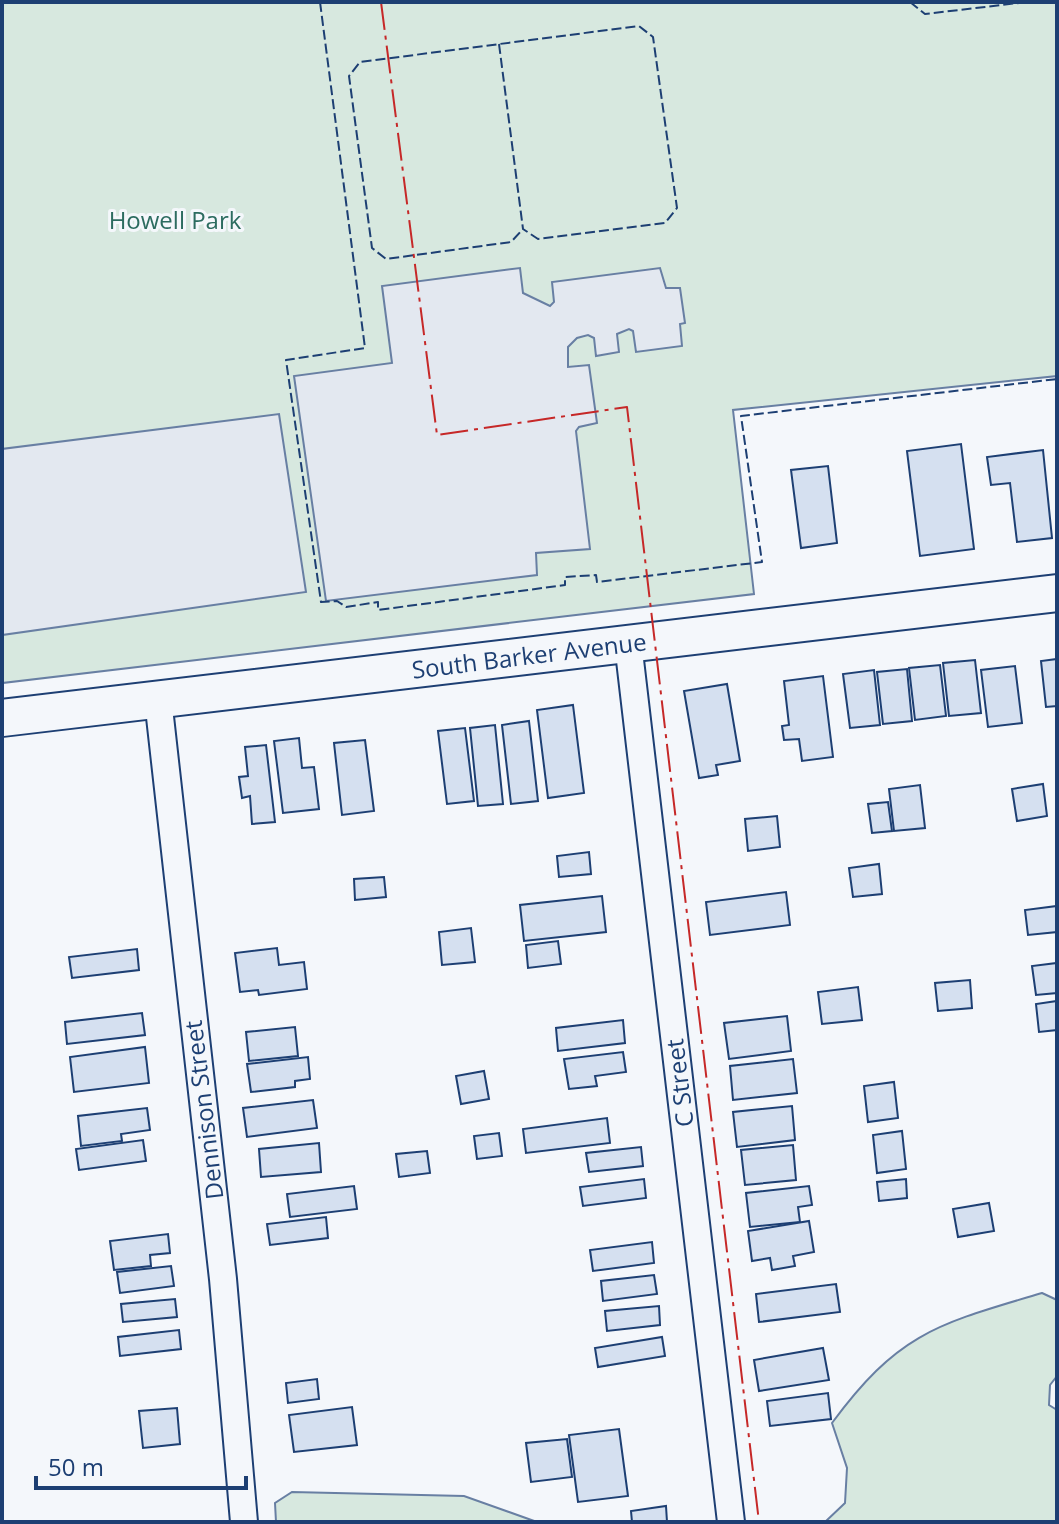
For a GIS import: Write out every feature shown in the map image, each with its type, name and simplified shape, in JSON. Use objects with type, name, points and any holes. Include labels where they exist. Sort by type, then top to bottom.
[{"type":"main road","name":"South Barker Avenue","points":[[2,718],[1057,593]]},
{"type":"street","name":"C Street","points":[[628,643],[731,1522]]},
{"type":"street","name":"Dennison Street","points":[[158,699],[223,1279],[244,1522]]},
{"type":"green space","name":"Howell Park","points":[[2,2],[1057,2],[1057,376],[733,410],[754,594],[2,683]]},
{"type":"green space","points":[[1042,1293],[1057,1300],[1057,1376],[1050,1385],[1049,1405],[1057,1410],[1057,1522],[825,1522],[845,1503],[847,1468],[832,1423],[878,1369],[900,1350],[948,1324]]},
{"type":"green space","points":[[292,1492],[464,1496],[537,1522],[276,1522],[275,1503]]},
{"type":"shaded area","points":[[520,268],[523,293],[550,306],[554,302],[552,282],[660,268],[666,288],[680,288],[685,323],[680,324],[682,346],[636,352],[633,331],[629,329],[617,334],[619,352],[596,356],[594,338],[588,335],[577,338],[568,347],[568,367],[589,365],[597,423],[579,427],[576,431],[590,549],[536,553],[537,575],[326,601],[294,376],[392,363],[382,286]]},
{"type":"shaded area","points":[[279,414],[306,592],[2,635],[2,449]]},
{"type":"building","points":[[961,444],[974,549],[920,556],[907,451]]},
{"type":"building","points":[[1043,450],[1052,538],[1017,542],[1010,483],[991,485],[987,457]]},
{"type":"building","points":[[828,466],[837,543],[801,548],[791,470]]},
{"type":"building","points":[[1057,659],[1057,706],[1046,707],[1041,661]]},
{"type":"building","points":[[975,660],[981,713],[949,716],[943,663]]},
{"type":"building","points":[[940,665],[946,716],[915,720],[909,668]]},
{"type":"building","points":[[1015,666],[1022,723],[988,727],[981,670]]},
{"type":"building","points":[[907,669],[912,721],[883,724],[877,672]]},
{"type":"building","points":[[874,670],[880,725],[850,728],[843,674]]},
{"type":"building","points":[[823,676],[833,757],[802,761],[799,739],[784,740],[782,726],[789,725],[784,681]]},
{"type":"building","points":[[727,684],[740,761],[716,765],[718,775],[699,778],[684,691]]},
{"type":"building","points":[[573,705],[584,793],[548,798],[537,710]]},
{"type":"building","points":[[529,721],[538,801],[511,804],[502,725]]},
{"type":"building","points":[[495,725],[503,804],[478,806],[470,728]]},
{"type":"building","points":[[465,728],[474,801],[447,804],[438,731]]},
{"type":"building","points":[[299,738],[302,768],[314,767],[319,809],[283,813],[274,741]]},
{"type":"building","points":[[365,740],[374,811],[342,815],[334,743]]},
{"type":"building","points":[[266,745],[275,822],[252,824],[250,796],[242,798],[239,777],[248,776],[245,747]]},
{"type":"building","points":[[1043,784],[1047,816],[1017,821],[1012,789]]},
{"type":"building","points":[[920,785],[925,828],[894,831],[889,789]]},
{"type":"building","points":[[888,802],[892,831],[872,833],[868,804]]},
{"type":"building","points":[[777,816],[780,847],[748,851],[745,819]]},
{"type":"building","points":[[589,852],[591,874],[559,877],[557,856]]},
{"type":"building","points":[[879,864],[882,894],[853,897],[849,868]]},
{"type":"building","points":[[384,877],[386,897],[355,900],[354,879]]},
{"type":"building","points":[[786,892],[790,925],[710,935],[706,902]]},
{"type":"building","points":[[602,896],[606,932],[524,941],[520,905]]},
{"type":"building","points":[[1057,906],[1057,932],[1028,935],[1025,910]]},
{"type":"building","points":[[471,928],[475,962],[442,965],[439,932]]},
{"type":"building","points":[[558,941],[561,964],[528,968],[526,945]]},
{"type":"building","points":[[277,948],[279,965],[304,962],[307,989],[259,995],[258,990],[240,992],[235,953]]},
{"type":"building","points":[[137,949],[139,970],[72,978],[69,957]]},
{"type":"building","points":[[1057,963],[1057,993],[1036,995],[1032,966]]},
{"type":"building","points":[[970,980],[972,1008],[938,1011],[935,983]]},
{"type":"building","points":[[858,987],[862,1020],[822,1024],[818,992]]},
{"type":"building","points":[[1057,1001],[1057,1030],[1039,1032],[1036,1004]]},
{"type":"building","points":[[142,1013],[145,1035],[67,1044],[65,1022]]},
{"type":"building","points":[[787,1016],[791,1051],[729,1059],[724,1023]]},
{"type":"building","points":[[623,1020],[625,1043],[558,1051],[556,1028]]},
{"type":"building","points":[[295,1027],[298,1056],[249,1061],[246,1032]]},
{"type":"building","points":[[145,1047],[149,1083],[74,1092],[70,1057]]},
{"type":"building","points":[[623,1052],[626,1072],[595,1076],[597,1086],[569,1089],[564,1059]]},
{"type":"building","points":[[308,1057],[310,1079],[295,1081],[295,1087],[251,1092],[247,1064]]},
{"type":"building","points":[[793,1059],[797,1093],[733,1100],[730,1066]]},
{"type":"building","points":[[484,1071],[489,1099],[461,1104],[456,1076]]},
{"type":"building","points":[[894,1082],[898,1118],[868,1122],[864,1086]]},
{"type":"building","points":[[313,1100],[317,1128],[247,1137],[243,1108]]},
{"type":"building","points":[[792,1106],[795,1140],[737,1147],[733,1112]]},
{"type":"building","points":[[147,1108],[150,1130],[121,1134],[122,1141],[81,1146],[78,1116]]},
{"type":"building","points":[[607,1118],[610,1143],[526,1153],[523,1129]]},
{"type":"building","points":[[902,1131],[906,1169],[877,1173],[873,1135]]},
{"type":"building","points":[[499,1133],[502,1156],[477,1159],[474,1136]]},
{"type":"building","points":[[143,1140],[146,1161],[79,1170],[76,1149]]},
{"type":"building","points":[[319,1143],[321,1172],[261,1177],[259,1149]]},
{"type":"building","points":[[793,1145],[796,1180],[745,1185],[741,1150]]},
{"type":"building","points":[[641,1147],[643,1166],[589,1172],[586,1153]]},
{"type":"building","points":[[427,1151],[430,1173],[399,1177],[396,1154]]},
{"type":"building","points":[[644,1179],[646,1198],[583,1206],[580,1187]]},
{"type":"building","points":[[906,1179],[907,1198],[879,1201],[877,1182]]},
{"type":"building","points":[[354,1186],[357,1209],[290,1217],[287,1194]]},
{"type":"building","points":[[809,1186],[812,1205],[798,1207],[800,1222],[750,1227],[746,1193]]},
{"type":"building","points":[[989,1203],[994,1231],[958,1237],[953,1209]]},
{"type":"building","points":[[326,1217],[328,1238],[270,1245],[267,1224]]},
{"type":"building","points":[[809,1221],[814,1252],[793,1256],[795,1266],[772,1270],[770,1258],[752,1261],[748,1231]]},
{"type":"building","points":[[168,1234],[170,1253],[150,1255],[151,1266],[114,1270],[110,1241]]},
{"type":"building","points":[[652,1242],[654,1263],[593,1271],[590,1250]]},
{"type":"building","points":[[171,1266],[174,1286],[120,1293],[117,1272]]},
{"type":"building","points":[[654,1275],[657,1294],[603,1301],[601,1281]]},
{"type":"building","points":[[836,1284],[840,1312],[759,1322],[756,1294]]},
{"type":"building","points":[[175,1299],[177,1317],[123,1322],[121,1304]]},
{"type":"building","points":[[659,1306],[660,1325],[607,1331],[605,1311]]},
{"type":"building","points":[[179,1330],[181,1349],[120,1356],[118,1337]]},
{"type":"building","points":[[662,1337],[665,1356],[598,1367],[595,1348]]},
{"type":"building","points":[[823,1348],[829,1380],[759,1391],[754,1360]]},
{"type":"building","points":[[317,1379],[319,1399],[288,1403],[286,1383]]},
{"type":"building","points":[[828,1393],[831,1419],[770,1426],[767,1401]]},
{"type":"building","points":[[352,1407],[357,1445],[294,1452],[289,1415]]},
{"type":"building","points":[[177,1408],[180,1444],[143,1448],[139,1411]]},
{"type":"building","points":[[619,1429],[628,1496],[578,1502],[569,1435]]},
{"type":"building","points":[[567,1439],[572,1477],[531,1482],[526,1443]]},
{"type":"building","points":[[666,1506],[667,1522],[632,1522],[631,1511]]},
{"type":"fence","points":[[320,2],[365,348],[286,360],[321,602],[337,601],[346,607],[378,602],[378,610],[565,585],[565,577],[596,575],[597,582],[762,562],[741,416],[1057,379]]},
{"type":"fence","points":[[910,2],[925,14],[1027,2]]},
{"type":"fence","points":[[499,44],[523,229],[538,239],[665,223],[677,208],[653,37],[639,26],[360,62],[349,76],[372,248],[386,259],[511,242],[523,229]]},
{"type":"power","points":[[381,2],[437,435],[627,407],[759,1522]]}]
